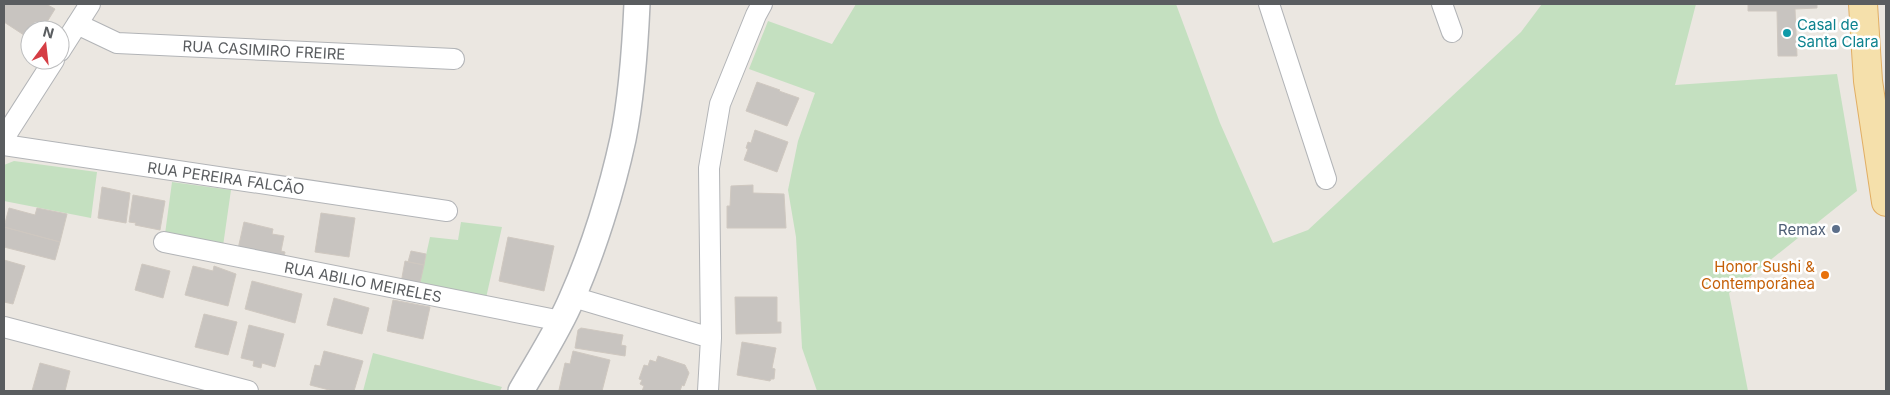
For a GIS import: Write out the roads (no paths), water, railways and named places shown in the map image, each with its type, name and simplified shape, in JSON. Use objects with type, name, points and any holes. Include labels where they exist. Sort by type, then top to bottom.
[{"type":"main road","points":[[1863,4],[1868,81],[1886,202]]},
{"type":"street","points":[[70,36],[90,4]]},
{"type":"street","points":[[521,391],[573,297],[607,198],[623,139],[631,85],[637,4]]},
{"type":"street","points":[[708,391],[711,338],[709,168],[720,104],[762,4]]},
{"type":"street","points":[[1269,4],[1326,179]]},
{"type":"street","points":[[1442,4],[1452,32]]},
{"type":"street","name":"RUA CASIMIRO FREIRE","points":[[78,24],[117,44],[454,59]]},
{"type":"street","points":[[4,138],[48,70]]},
{"type":"street","name":"RUA PEREIRA FALCÃO","points":[[4,145],[447,211]]},
{"type":"street","name":"RUA ABILIO MEIRELES","points":[[164,242],[561,321]]},
{"type":"street","points":[[573,297],[711,338]]},
{"type":"street","points":[[4,327],[248,391]]},
{"type":"place","name":"Casal de Santa Clara","points":[[1787,33]]},
{"type":"place","name":"Remax","points":[[1836,229]]},
{"type":"place","name":"Honor Sushi & Contemporânea","points":[[1825,275]]}]
